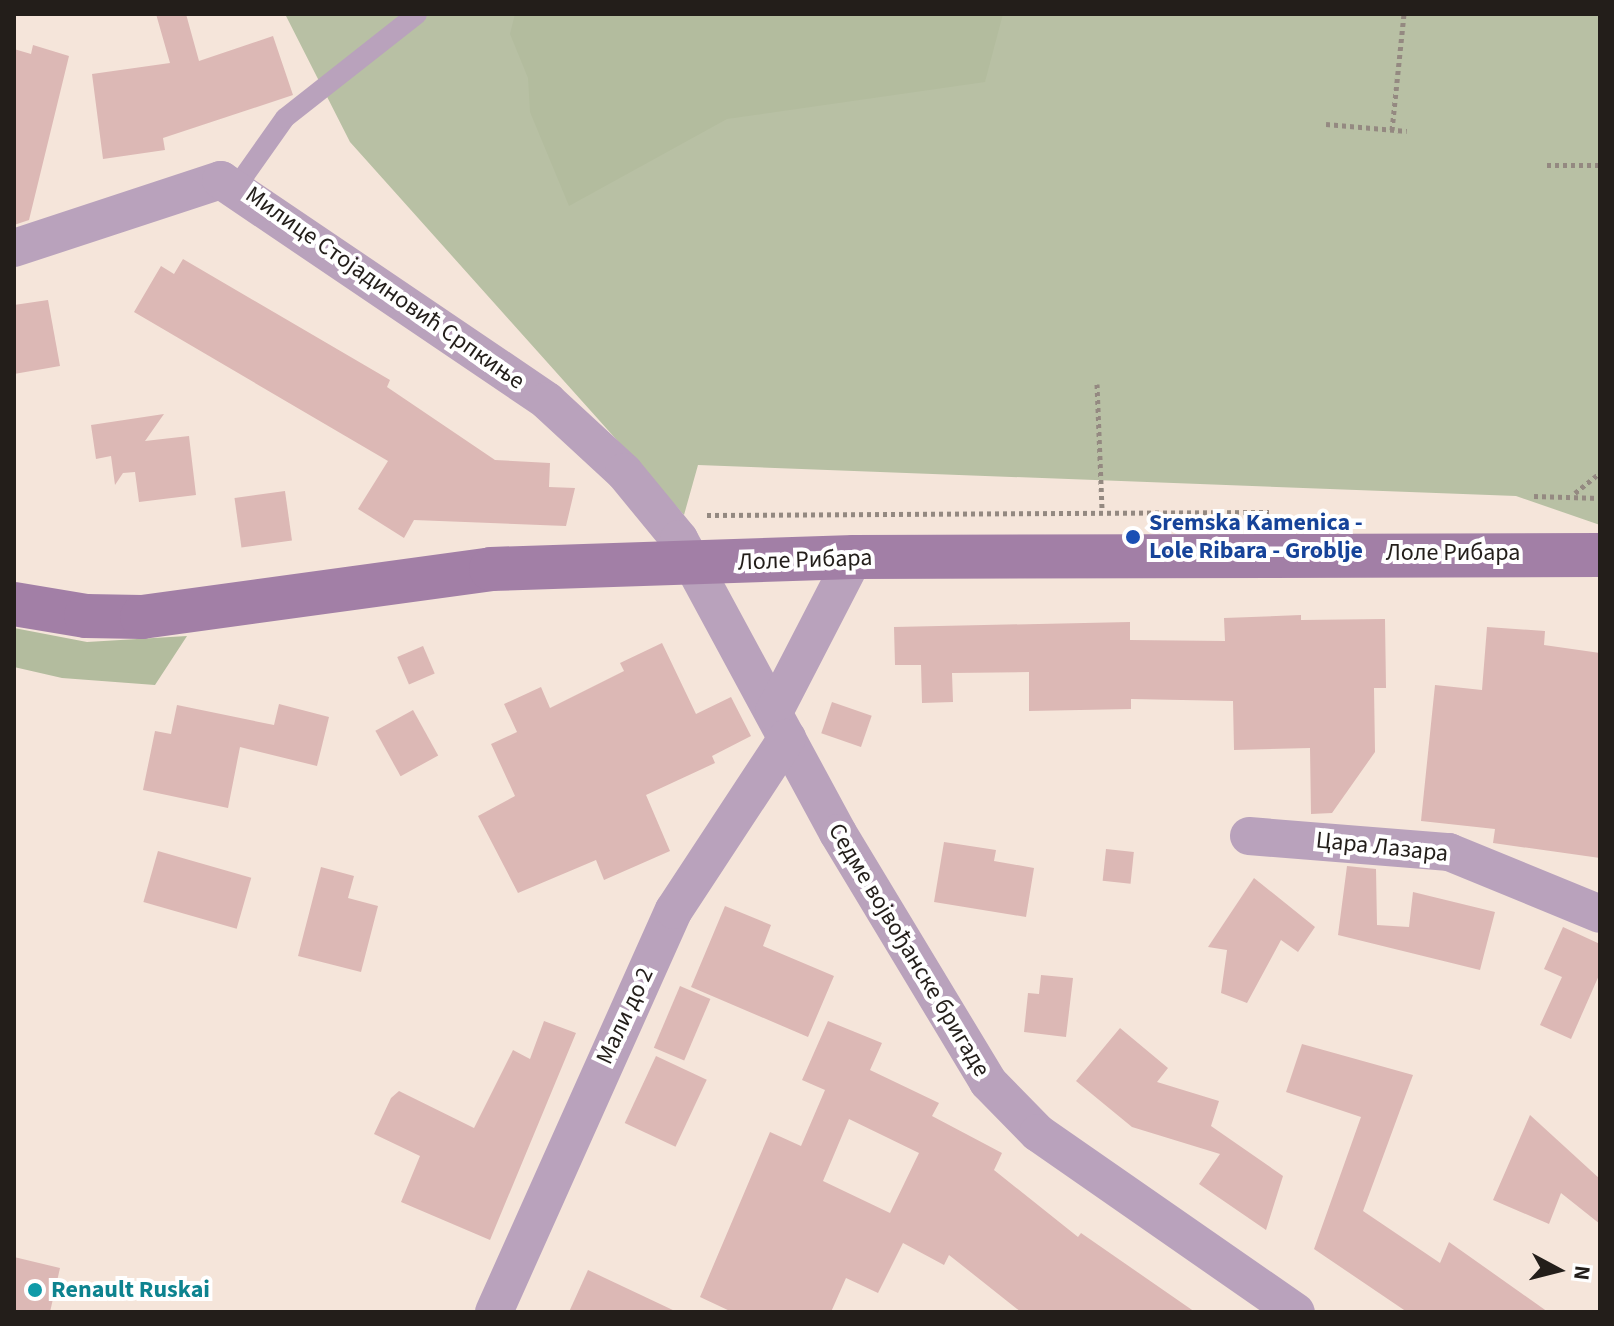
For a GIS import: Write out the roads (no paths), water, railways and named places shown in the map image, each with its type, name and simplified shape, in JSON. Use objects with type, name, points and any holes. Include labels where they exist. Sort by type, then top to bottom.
[{"type":"street","name":"Милице Стојадиновић Српкиње","points":[[14,248],[203,181],[237,186],[547,401],[624,472],[662,515],[693,563]]},
{"type":"street","name":"Лоле Рибара","points":[[14,604],[86,616],[142,617],[491,569],[854,557],[1600,555]]},
{"type":"street","name":"Мали до 2","points":[[494,1312],[674,910],[781,725],[854,557]]},
{"type":"street","name":"Седме војвођанске бригаде","points":[[693,563],[781,725],[988,1082],[1038,1133],[1296,1312]]},
{"type":"street","name":"Цара Лазара","points":[[1249,836],[1449,852],[1600,914]]},
{"type":"lane","points":[[237,186],[285,118],[417,14]]},
{"type":"place","name":"Sremska Kamenica - Lole Ribara - Groblje","points":[[1133,537]]},
{"type":"place","name":"Renault Ruskai","points":[[35,1290]]}]
